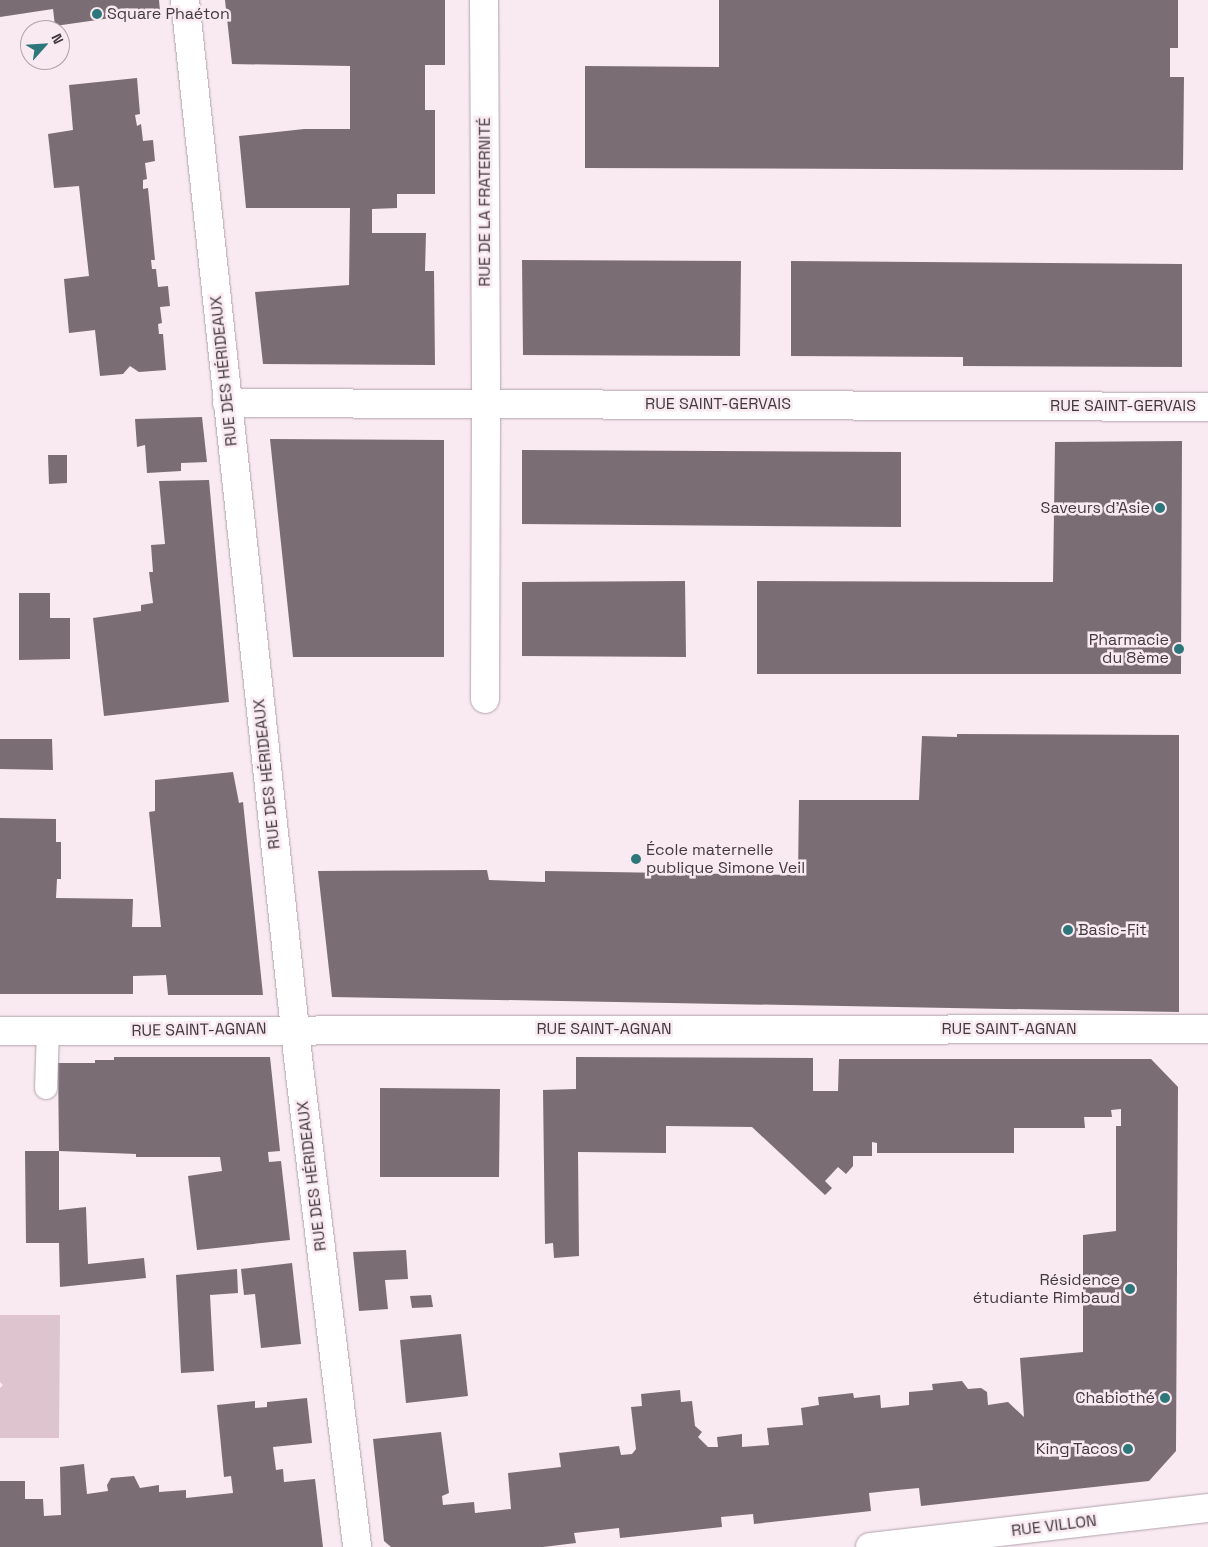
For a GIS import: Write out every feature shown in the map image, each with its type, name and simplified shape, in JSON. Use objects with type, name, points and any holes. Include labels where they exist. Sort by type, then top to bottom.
[{"type":"street","name":"RUE DES HÉRIDEAUX","points":[[185,0],[294,1028],[357,1547]]},
{"type":"street","name":"RUE DE LA FRATERNITÉ","points":[[484,0],[485,699]]},
{"type":"street","name":"RUE SAINT-GERVAIS","points":[[227,403],[1208,406]]},
{"type":"street","name":"RUE SAINT-AGNAN","points":[[0,1031],[294,1028],[1208,1029]]},
{"type":"street","name":"RUE VILLON","points":[[870,1547],[1208,1508]]},
{"type":"lane","points":[[46,1088],[48,1031]]},
{"type":"shaded area","points":[[0,1315],[60,1315],[59,1438],[0,1438],[0,1388],[3,1385],[0,1382]]},
{"type":"building","name":"Square Phaéton","points":[[0,0],[159,0],[160,11],[70,24],[70,20],[54,20],[53,9],[0,17]]},
{"type":"building","points":[[225,0],[445,0],[445,65],[425,65],[425,110],[435,110],[435,194],[397,194],[397,208],[372,209],[372,233],[426,233],[425,271],[434,271],[435,365],[263,364],[255,292],[349,285],[350,208],[246,208],[239,136],[304,129],[350,129],[350,66],[232,64]]},
{"type":"building","points":[[719,0],[1178,0],[1178,48],[1170,48],[1170,77],[1184,77],[1183,170],[585,168],[585,66],[719,67]]},
{"type":"building","points":[[137,78],[140,114],[135,115],[137,126],[141,124],[143,141],[153,140],[155,161],[145,163],[147,179],[143,180],[143,189],[148,188],[155,260],[151,260],[152,269],[156,269],[158,287],[168,286],[170,306],[160,307],[162,323],[158,324],[159,334],[163,334],[166,370],[139,372],[130,366],[123,374],[100,376],[95,330],[69,333],[64,279],[89,276],[79,186],[54,188],[48,134],[73,130],[69,85]]},
{"type":"building","points":[[522,260],[741,261],[740,356],[523,355]]},
{"type":"building","points":[[791,261],[1182,264],[1182,367],[963,366],[963,357],[791,356]]},
{"type":"building","points":[[202,417],[207,462],[181,463],[181,471],[147,473],[145,445],[137,447],[135,419]]},
{"type":"building","points":[[270,439],[444,440],[444,657],[293,657]]},
{"type":"building","points":[[1182,441],[1181,674],[757,674],[757,581],[1053,582],[1055,442]]},
{"type":"building","points":[[522,450],[901,452],[901,527],[522,524]]},
{"type":"building","points":[[48,455],[67,455],[67,483],[49,484]]},
{"type":"building","points":[[209,480],[229,702],[104,716],[93,618],[141,611],[141,605],[153,603],[149,572],[153,572],[151,545],[165,544],[159,481]]},
{"type":"building","points":[[685,581],[686,657],[522,656],[522,582]]},
{"type":"building","points":[[19,593],[50,593],[50,618],[70,618],[70,659],[19,660]]},
{"type":"building","points":[[957,734],[1179,735],[1179,1012],[332,997],[318,871],[487,870],[489,880],[545,882],[545,871],[798,875],[799,800],[919,800],[922,736],[957,737]]},
{"type":"building","points":[[0,739],[52,739],[53,770],[0,769]]},
{"type":"building","points":[[233,772],[239,803],[243,802],[263,995],[168,995],[166,975],[133,976],[133,994],[0,994],[0,818],[56,819],[56,842],[61,842],[61,879],[57,879],[56,898],[133,899],[132,927],[161,927],[149,812],[155,811],[155,780]]},
{"type":"building","points":[[114,1057],[270,1057],[280,1151],[268,1152],[269,1162],[281,1161],[290,1240],[197,1250],[188,1176],[222,1171],[220,1157],[136,1157],[136,1154],[59,1151],[58,1063],[95,1063],[95,1060],[114,1060]]},
{"type":"building","points":[[576,1057],[813,1058],[813,1091],[838,1091],[839,1059],[1151,1059],[1178,1087],[1176,1451],[1149,1481],[921,1506],[919,1488],[869,1493],[871,1511],[754,1524],[753,1514],[721,1517],[722,1527],[620,1538],[619,1528],[574,1533],[576,1543],[543,1547],[391,1547],[384,1541],[373,1439],[441,1432],[449,1493],[442,1496],[443,1505],[474,1502],[475,1513],[511,1509],[508,1473],[561,1467],[559,1453],[619,1446],[621,1455],[632,1454],[636,1449],[631,1407],[642,1406],[641,1394],[680,1390],[681,1402],[692,1401],[695,1426],[702,1432],[698,1437],[708,1447],[718,1447],[717,1437],[742,1434],[742,1447],[769,1445],[767,1428],[803,1425],[801,1408],[819,1405],[818,1397],[853,1393],[854,1398],[880,1395],[881,1408],[909,1405],[909,1392],[933,1390],[932,1384],[962,1381],[968,1389],[981,1388],[987,1392],[988,1405],[1008,1402],[1024,1417],[1020,1358],[1083,1352],[1083,1235],[1116,1231],[1116,1126],[1121,1126],[1121,1109],[1111,1110],[1112,1117],[1084,1117],[1085,1128],[1014,1128],[1014,1153],[877,1153],[877,1143],[872,1142],[872,1156],[853,1156],[853,1166],[846,1174],[838,1167],[825,1181],[832,1188],[825,1195],[752,1127],[666,1126],[666,1153],[578,1152],[579,1256],[554,1258],[553,1243],[545,1244],[543,1090],[576,1089]]},
{"type":"building","points":[[380,1088],[500,1089],[499,1177],[380,1177]]},
{"type":"building","points":[[25,1151],[59,1151],[59,1210],[86,1207],[88,1264],[144,1258],[146,1278],[60,1287],[59,1243],[26,1243]]},
{"type":"building","points":[[406,1250],[408,1279],[385,1280],[388,1309],[359,1311],[353,1252]]},
{"type":"building","points":[[292,1263],[301,1344],[261,1348],[255,1294],[244,1295],[241,1269]]},
{"type":"building","points":[[237,1269],[238,1293],[210,1295],[214,1371],[181,1373],[176,1275]]},
{"type":"building","points":[[431,1295],[433,1307],[412,1308],[410,1296]]},
{"type":"building","points":[[461,1334],[468,1396],[406,1403],[400,1340]]},
{"type":"building","points":[[307,1398],[312,1443],[273,1447],[276,1470],[283,1469],[284,1482],[315,1479],[323,1547],[0,1547],[0,1481],[25,1481],[25,1499],[43,1499],[44,1516],[61,1515],[60,1467],[84,1464],[87,1494],[108,1491],[107,1485],[111,1478],[134,1476],[140,1488],[159,1485],[159,1492],[186,1490],[186,1498],[233,1493],[231,1476],[224,1477],[217,1405],[255,1401],[255,1408],[267,1407],[267,1402]]},
{"type":"place","name":"Square Phaéton","points":[[97,14]]},
{"type":"place","name":"Saveurs d'Asie","points":[[1160,508]]},
{"type":"place","name":"Pharmacie du 8ème","points":[[1179,649]]},
{"type":"place","name":"École maternelle publique Simone Veil","points":[[636,859]]},
{"type":"place","name":"Basic-Fit","points":[[1068,930]]},
{"type":"place","name":"Résidence étudiante Rimbaud","points":[[1130,1289]]},
{"type":"place","name":"Chabiothé","points":[[1165,1398]]},
{"type":"place","name":"King Tacos","points":[[1128,1449]]}]
